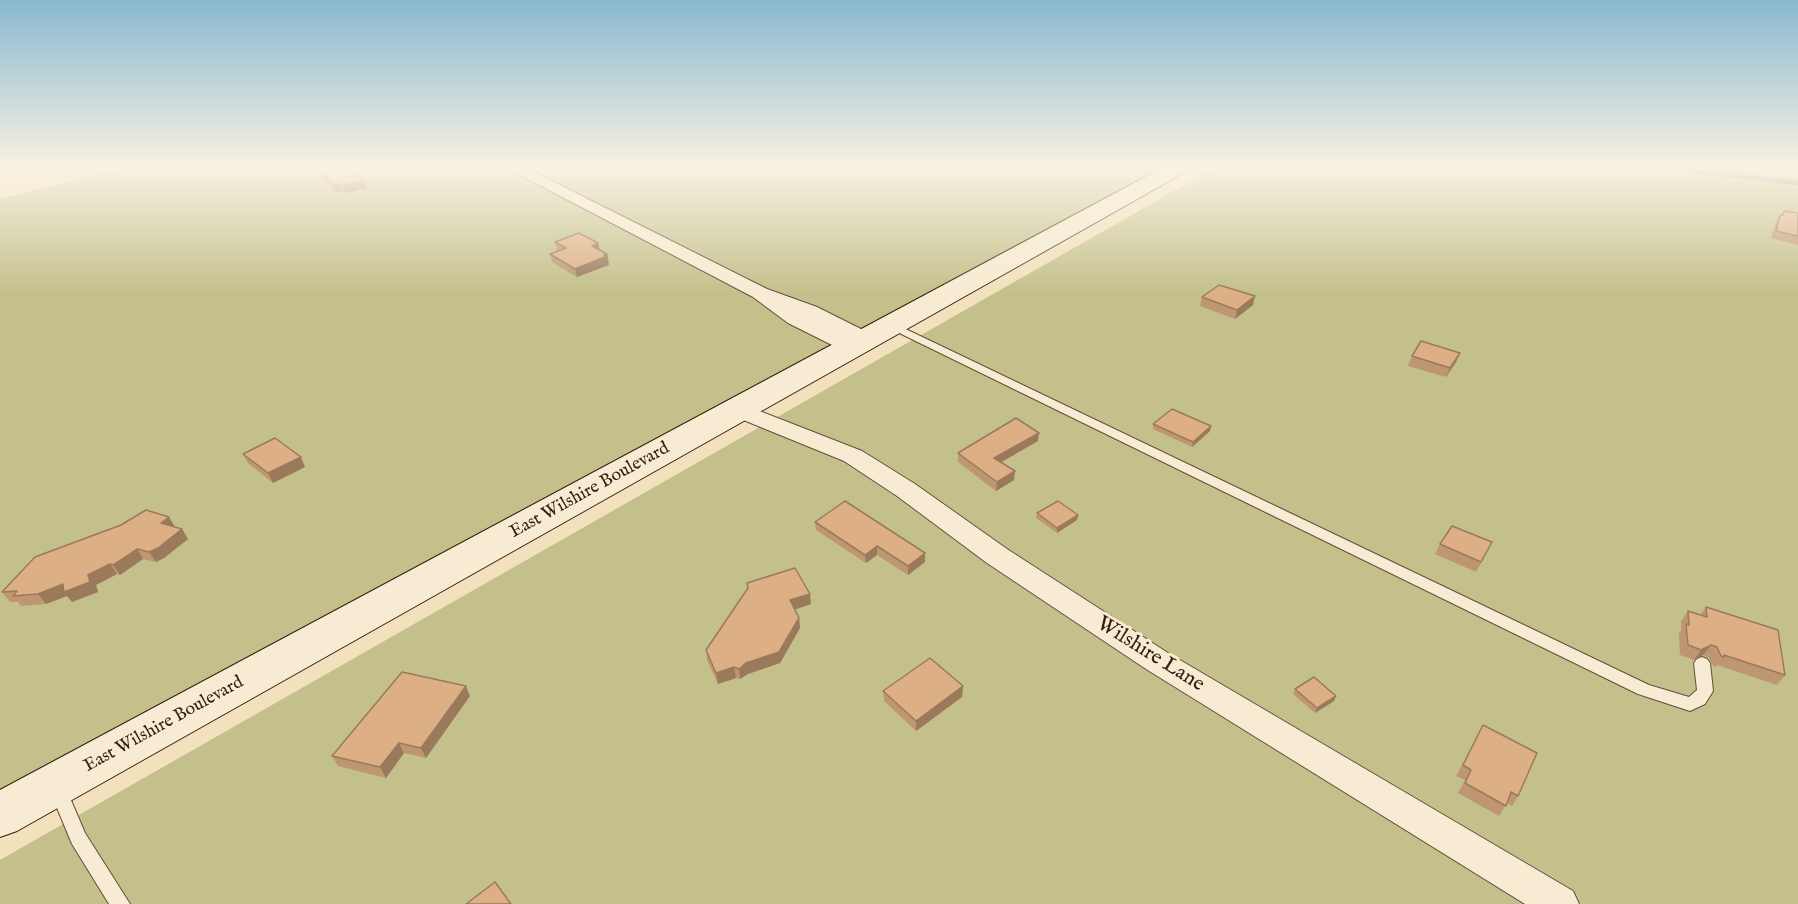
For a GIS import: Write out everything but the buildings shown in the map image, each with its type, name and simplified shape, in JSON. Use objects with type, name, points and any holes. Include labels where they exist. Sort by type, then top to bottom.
[{"type":"street","points":[[595,209],[760,293],[795,319],[869,337]]},
{"type":"street","name":"East Wilshire Boulevard","points":[[0,815],[1103,209]]},
{"type":"street","name":"Wilshire Lane","points":[[739,410],[853,456],[906,490],[997,556],[1157,661],[1560,904]]},
{"type":"lane","points":[[869,337],[1100,425],[1644,690],[1690,704],[1700,699],[1705,691],[1702,663]]},
{"type":"lane","points":[[56,784],[78,838],[120,904]]},
{"type":"shaded area","points":[[0,209],[1092,209],[0,801]]},
{"type":"shaded area","points":[[1142,209],[1798,209],[1798,904],[0,904],[0,860]]}]
